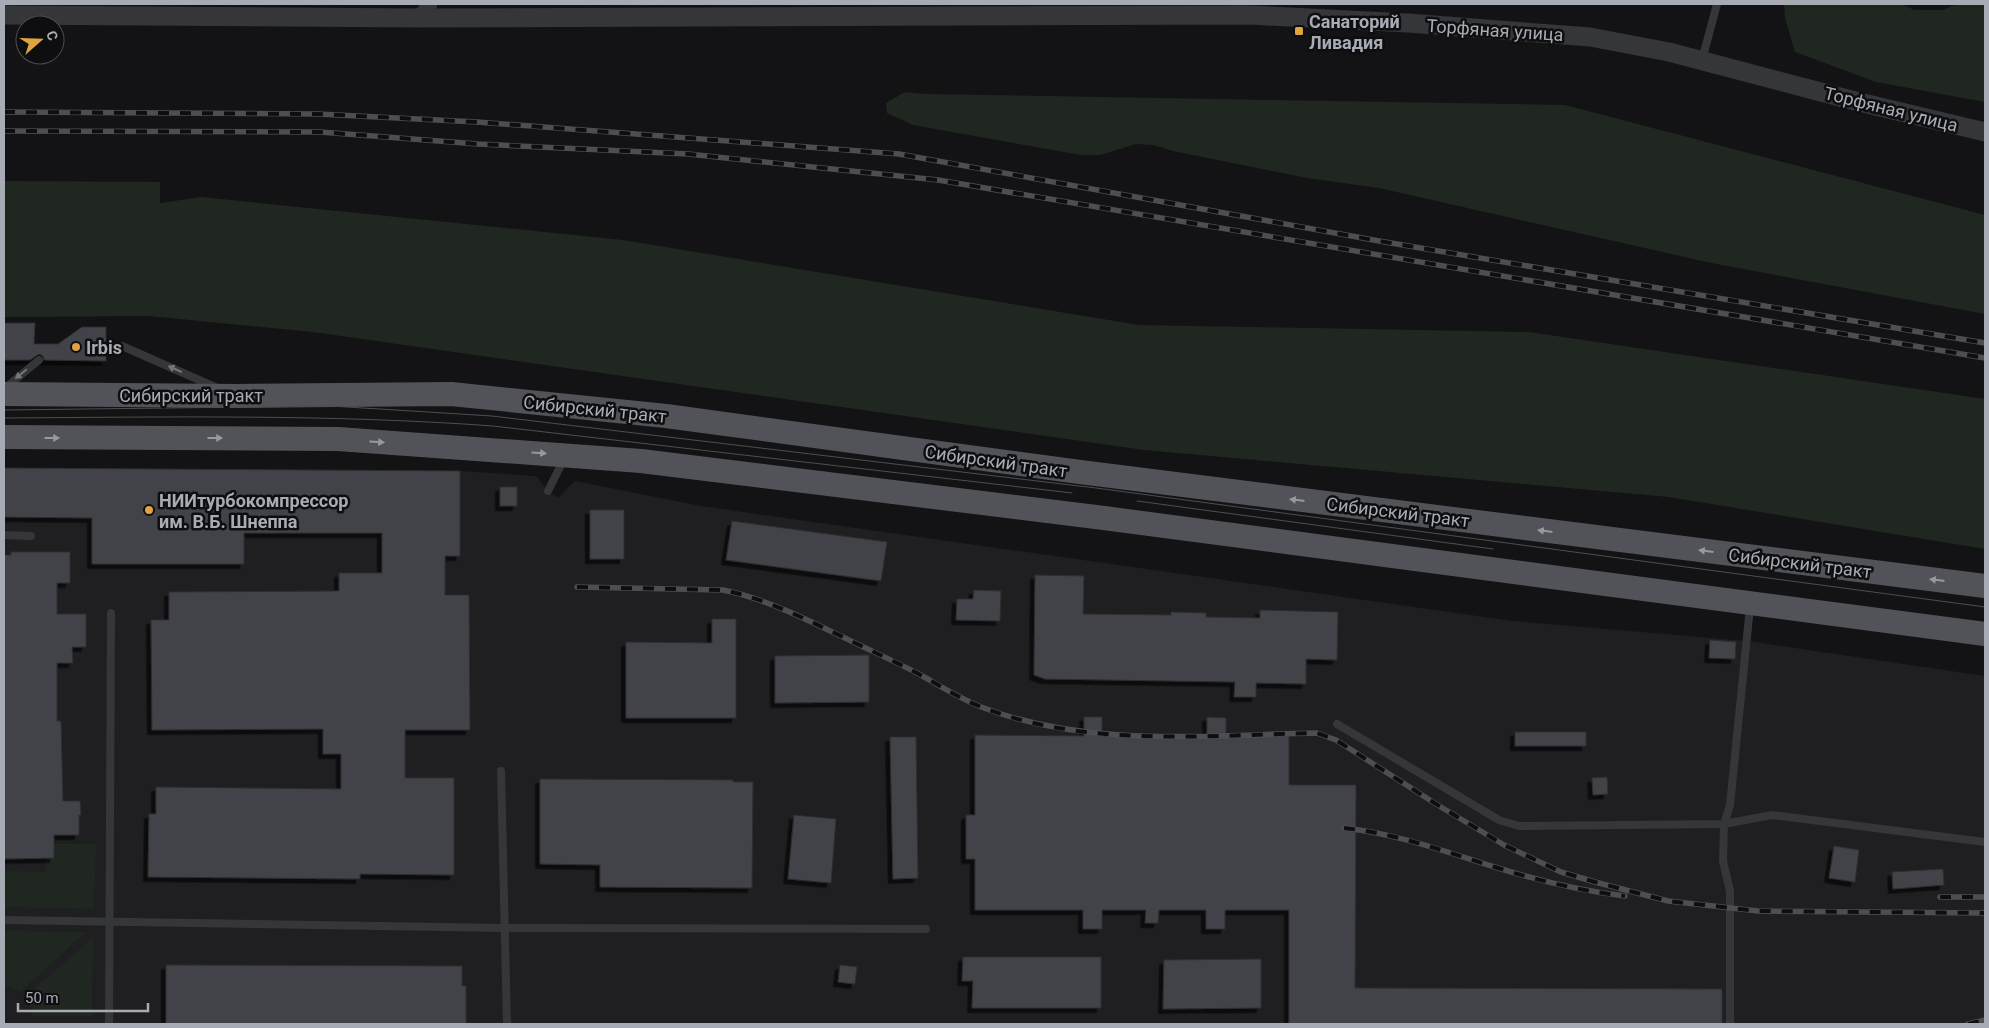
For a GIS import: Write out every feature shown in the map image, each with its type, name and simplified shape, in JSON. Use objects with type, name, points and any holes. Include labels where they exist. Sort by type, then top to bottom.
[{"type":"main road","name":"Сибирский тракт","points":[[4,394],[236,396],[451,394],[666,416],[1070,471],[1985,586]]},
{"type":"main road","points":[[4,437],[338,439],[651,462],[1104,518],[1985,634]]},
{"type":"street","name":"Торфяная улица","points":[[4,14],[68,12],[1251,10],[1590,37],[1670,52],[1985,132]]},
{"type":"lane","points":[[1702,61],[1717,4]]},
{"type":"lane","points":[[106,346],[122,346],[236,396]]},
{"type":"lane","points":[[4,388],[39,360]]},
{"type":"lane","points":[[548,491],[566,455]]},
{"type":"lane","points":[[4,535],[31,536]]},
{"type":"lane","points":[[1730,1024],[1730,891],[1723,861],[1724,824],[1730,805],[1750,602]]},
{"type":"lane","points":[[109,1024],[111,613]]},
{"type":"lane","points":[[1336,724],[1499,820],[1519,826],[1724,824],[1772,815],[1985,842]]},
{"type":"lane","points":[[501,770],[507,1024]]},
{"type":"lane","points":[[4,920],[505,928],[926,929]]},
{"type":"shaded area","points":[[1784,4],[1902,4],[1914,10],[1942,10],[1957,4],[1985,4],[1985,102],[1876,82],[1795,52],[1785,18]]},
{"type":"shaded area","points":[[905,92],[924,94],[1565,105],[1985,215],[1985,314],[1711,263],[1379,188],[1307,178],[1173,151],[1154,145],[1136,144],[1100,155],[1081,155],[913,125],[887,113],[886,103]]},
{"type":"shaded area","points":[[4,181],[160,182],[160,203],[201,197],[623,240],[1139,325],[1529,332],[1985,399],[1985,549],[1669,497],[1144,450],[313,332],[149,316],[4,317]]},
{"type":"shaded area","points":[[4,468],[460,471],[536,476],[548,491],[558,498],[575,481],[701,506],[1513,621],[1747,641],[1985,676],[1985,1024],[4,1024]]},
{"type":"shaded area","points":[[54,844],[96,844],[94,909],[4,907],[4,871],[46,872],[46,853]]},
{"type":"shaded area","points":[[4,931],[86,932],[20,992],[4,985]]},
{"type":"shaded area","points":[[93,938],[92,1016],[33,1016],[25,997]]},
{"type":"building","points":[[4,323],[35,323],[34,344],[58,344],[82,327],[106,327],[106,341],[100,347],[106,353],[106,361],[44,360],[43,356],[39,354],[30,360],[4,360]]},
{"type":"building","points":[[4,468],[460,471],[460,556],[445,556],[445,595],[469,595],[470,730],[405,730],[405,778],[454,778],[454,875],[360,874],[360,879],[148,877],[149,814],[156,814],[156,787],[341,789],[341,754],[323,754],[323,729],[152,730],[151,620],[169,620],[169,592],[339,591],[339,573],[382,573],[382,533],[244,533],[244,564],[92,564],[92,518],[4,517]]},
{"type":"building","points":[[500,487],[517,487],[517,506],[500,506]]},
{"type":"building","points":[[590,510],[624,510],[624,559],[590,559]]},
{"type":"building","points":[[732,521],[887,542],[881,581],[726,560]]},
{"type":"building","points":[[11,552],[70,552],[70,583],[57,583],[57,614],[86,614],[86,647],[72,647],[73,663],[57,663],[57,721],[61,721],[63,801],[80,801],[81,815],[79,815],[79,835],[54,835],[54,858],[4,859],[4,555],[11,555]]},
{"type":"building","points":[[1035,575],[1084,576],[1083,614],[1171,615],[1171,612],[1206,613],[1206,617],[1260,618],[1260,610],[1338,612],[1337,660],[1306,659],[1306,684],[1256,683],[1256,697],[1234,697],[1235,682],[1045,679],[1034,675]]},
{"type":"building","points":[[974,590],[1001,591],[1000,621],[956,620],[957,599],[973,599]]},
{"type":"building","points":[[712,619],[736,619],[736,718],[626,718],[626,642],[712,643]]},
{"type":"building","points":[[1710,640],[1736,642],[1735,659],[1709,658]]},
{"type":"building","points":[[869,655],[869,702],[775,703],[775,656]]},
{"type":"building","points":[[1084,717],[1102,717],[1102,736],[1207,736],[1207,717],[1226,718],[1226,736],[1289,736],[1289,785],[1356,785],[1355,988],[1722,989],[1722,1024],[1289,1024],[1289,910],[1225,910],[1225,929],[1206,929],[1206,910],[1159,910],[1158,923],[1145,923],[1146,910],[1102,910],[1102,929],[1083,929],[1083,910],[975,910],[975,859],[966,859],[966,815],[975,815],[975,735],[1084,736]]},
{"type":"building","points":[[1515,732],[1586,732],[1586,746],[1515,746]]},
{"type":"building","points":[[890,737],[916,737],[918,878],[893,879]]},
{"type":"building","points":[[1607,777],[1608,794],[1593,795],[1592,778]]},
{"type":"building","points":[[540,779],[733,780],[733,782],[753,782],[752,888],[600,887],[600,865],[540,864]]},
{"type":"building","points":[[794,815],[836,819],[831,883],[788,879]]},
{"type":"building","points":[[1834,846],[1859,850],[1855,882],[1829,878]]},
{"type":"building","points":[[1943,869],[1944,885],[1893,889],[1892,872]]},
{"type":"building","points":[[963,957],[1101,957],[1101,1008],[972,1008],[973,981],[962,981]]},
{"type":"building","points":[[1261,959],[1261,1008],[1163,1009],[1164,960]]},
{"type":"building","points":[[166,965],[462,966],[462,986],[466,986],[466,1024],[166,1024]]},
{"type":"building","points":[[840,965],[857,967],[855,984],[838,982]]},
{"type":"tram line","points":[[4,410],[331,406],[492,416],[1096,488],[1985,607]]},
{"type":"tram line","points":[[4,418],[309,418],[493,426],[1072,493]]},
{"type":"tram line","points":[[1137,501],[1493,549]]},
{"type":"railway","points":[[4,112],[318,114],[477,122],[899,154],[1379,241],[1985,343]]},
{"type":"railway","points":[[4,131],[320,132],[478,144],[688,154],[938,180],[1985,358]]},
{"type":"railway","points":[[577,587],[723,590],[739,594],[786,610],[908,669],[975,704],[1024,721],[1065,729],[1149,736],[1191,737],[1317,733],[1336,740],[1504,845],[1561,872],[1668,901],[1758,911],[1985,913]]},
{"type":"railway","points":[[1344,828],[1403,839],[1545,881],[1625,896]]},
{"type":"railway","points":[[1940,897],[1985,897]]},
{"type":"railway","points":[[1968,1024],[1985,1020]]},
{"type":"place","name":"Санаторий Ливадия","points":[[1299,31]]},
{"type":"place","name":"Irbis","points":[[76,347]]},
{"type":"place","name":"НИИтурбокомпрессор им. В.Б. Шнеппа","points":[[149,510]]}]
